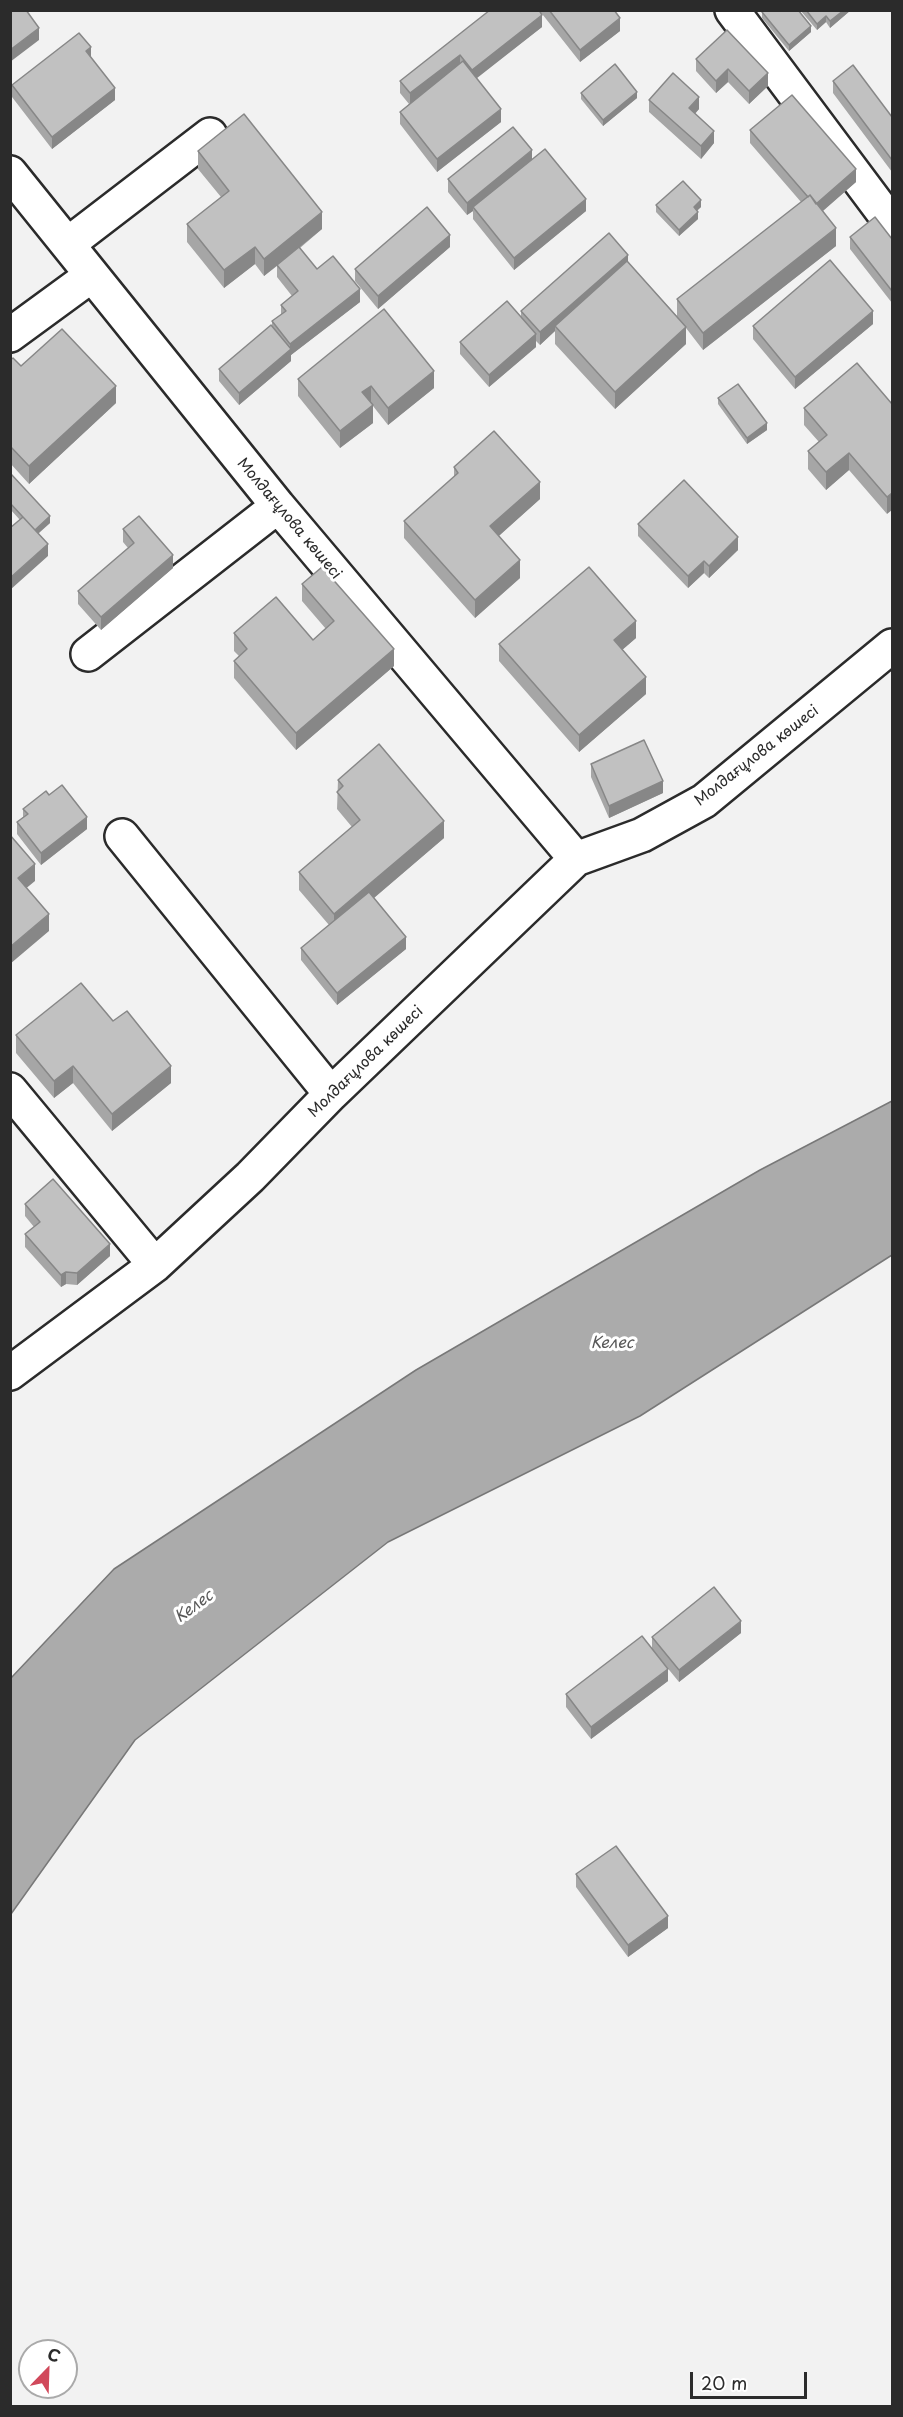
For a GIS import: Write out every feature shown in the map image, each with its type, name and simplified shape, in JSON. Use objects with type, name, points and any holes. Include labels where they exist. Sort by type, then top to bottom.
[{"type":"street","points":[[732,10],[892,224]]},
{"type":"street","points":[[68,244],[210,135]]},
{"type":"street","name":"Молдағұлова көшесі","points":[[10,173],[278,506],[576,859]]},
{"type":"street","points":[[10,335],[92,275]]},
{"type":"street","points":[[88,654],[278,506]]},
{"type":"street","name":"Молдағұлова көшесі","points":[[10,1373],[156,1265],[250,1177],[331,1094],[576,859],[642,835],[704,801],[892,646]]},
{"type":"street","points":[[122,836],[331,1094]]},
{"type":"street","points":[[10,1090],[156,1265]]},
{"type":"water","name":"Келес","points":[[892,1101],[892,1255],[640,1416],[388,1542],[135,1740],[11,1914],[11,1678],[114,1569],[416,1370],[760,1170]]},
{"type":"building","points":[[10,10],[26,10],[39,28],[10,50]]},
{"type":"building","points":[[490,10],[539,10],[542,15],[472,70],[460,55],[410,93],[400,81]]},
{"type":"building","points":[[549,10],[614,10],[620,18],[580,50]]},
{"type":"building","points":[[763,10],[798,10],[811,26],[789,45],[762,12]]},
{"type":"building","points":[[806,10],[844,10],[830,21],[826,16],[817,24]]},
{"type":"building","points":[[727,30],[768,73],[749,91],[728,69],[716,81],[696,59]]},
{"type":"building","points":[[79,33],[91,47],[86,51],[115,88],[52,137],[12,85]]},
{"type":"building","points":[[463,61],[501,109],[437,159],[400,112]]},
{"type":"building","points":[[615,64],[637,92],[603,120],[581,93]]},
{"type":"building","points":[[853,65],[892,117],[892,160],[833,81]]},
{"type":"building","points":[[673,73],[699,97],[689,108],[714,131],[701,146],[649,100]]},
{"type":"building","points":[[792,95],[856,169],[816,204],[750,130]]},
{"type":"building","points":[[244,114],[322,212],[264,259],[255,247],[224,270],[187,224],[229,191],[198,151]]},
{"type":"building","points":[[513,127],[532,150],[467,203],[448,179]]},
{"type":"building","points":[[545,149],[586,199],[514,258],[473,207]]},
{"type":"building","points":[[683,181],[701,200],[694,207],[698,212],[679,230],[656,205]]},
{"type":"building","points":[[810,195],[836,228],[703,333],[677,299]]},
{"type":"building","points":[[427,207],[450,235],[378,296],[355,269]]},
{"type":"building","points":[[875,217],[892,239],[892,291],[850,237]]},
{"type":"building","points":[[609,233],[628,255],[540,332],[521,311]]},
{"type":"building","points":[[299,247],[317,269],[333,256],[360,289],[290,344],[272,321],[286,311],[281,305],[298,291],[277,265]]},
{"type":"building","points":[[830,260],[873,311],[795,377],[753,326]]},
{"type":"building","points":[[627,261],[686,327],[615,392],[555,326]]},
{"type":"building","points":[[507,301],[536,334],[489,375],[460,342]]},
{"type":"building","points":[[384,309],[434,371],[388,408],[371,386],[362,392],[373,405],[340,431],[298,379]]},
{"type":"building","points":[[271,325],[291,349],[239,393],[219,369]]},
{"type":"building","points":[[62,329],[116,386],[29,466],[10,446],[10,360],[13,358],[21,366]]},
{"type":"building","points":[[857,363],[892,404],[892,493],[887,497],[849,453],[826,472],[808,451],[827,435],[804,408]]},
{"type":"building","points":[[738,384],[767,423],[747,438],[718,398]]},
{"type":"building","points":[[494,431],[540,482],[490,526],[520,560],[475,600],[404,521],[458,473],[454,467]]},
{"type":"building","points":[[11,474],[50,516],[35,530],[10,503]]},
{"type":"building","points":[[684,480],[738,537],[709,566],[704,561],[688,576],[638,524]]},
{"type":"building","points":[[139,516],[173,555],[101,617],[78,591],[134,543],[123,529]]},
{"type":"building","points":[[23,517],[48,544],[10,578],[10,528]]},
{"type":"building","points":[[322,567],[394,649],[296,733],[234,661],[247,649],[234,633],[276,597],[313,640],[334,621],[302,584]]},
{"type":"building","points":[[589,567],[636,621],[614,640],[646,677],[579,735],[499,644]]},
{"type":"building","points":[[644,740],[663,781],[609,806],[591,764]]},
{"type":"building","points":[[379,744],[444,821],[334,914],[299,872],[360,820],[337,792],[343,786],[338,780]]},
{"type":"building","points":[[62,785],[87,817],[41,853],[17,822],[28,814],[23,809],[46,791],[49,795]]},
{"type":"building","points":[[10,835],[35,864],[18,878],[49,914],[10,947]]},
{"type":"building","points":[[369,892],[406,937],[337,993],[301,948]]},
{"type":"building","points":[[81,983],[113,1021],[127,1011],[171,1066],[112,1114],[73,1066],[54,1081],[16,1035]]},
{"type":"building","points":[[53,1179],[110,1244],[77,1273],[66,1272],[61,1275],[25,1234],[40,1222],[25,1204]]},
{"type":"building","points":[[714,1587],[741,1621],[679,1670],[652,1637]]},
{"type":"building","points":[[642,1636],[668,1669],[591,1727],[566,1694]]},
{"type":"building","points":[[616,1846],[668,1916],[628,1945],[576,1874]]}]
